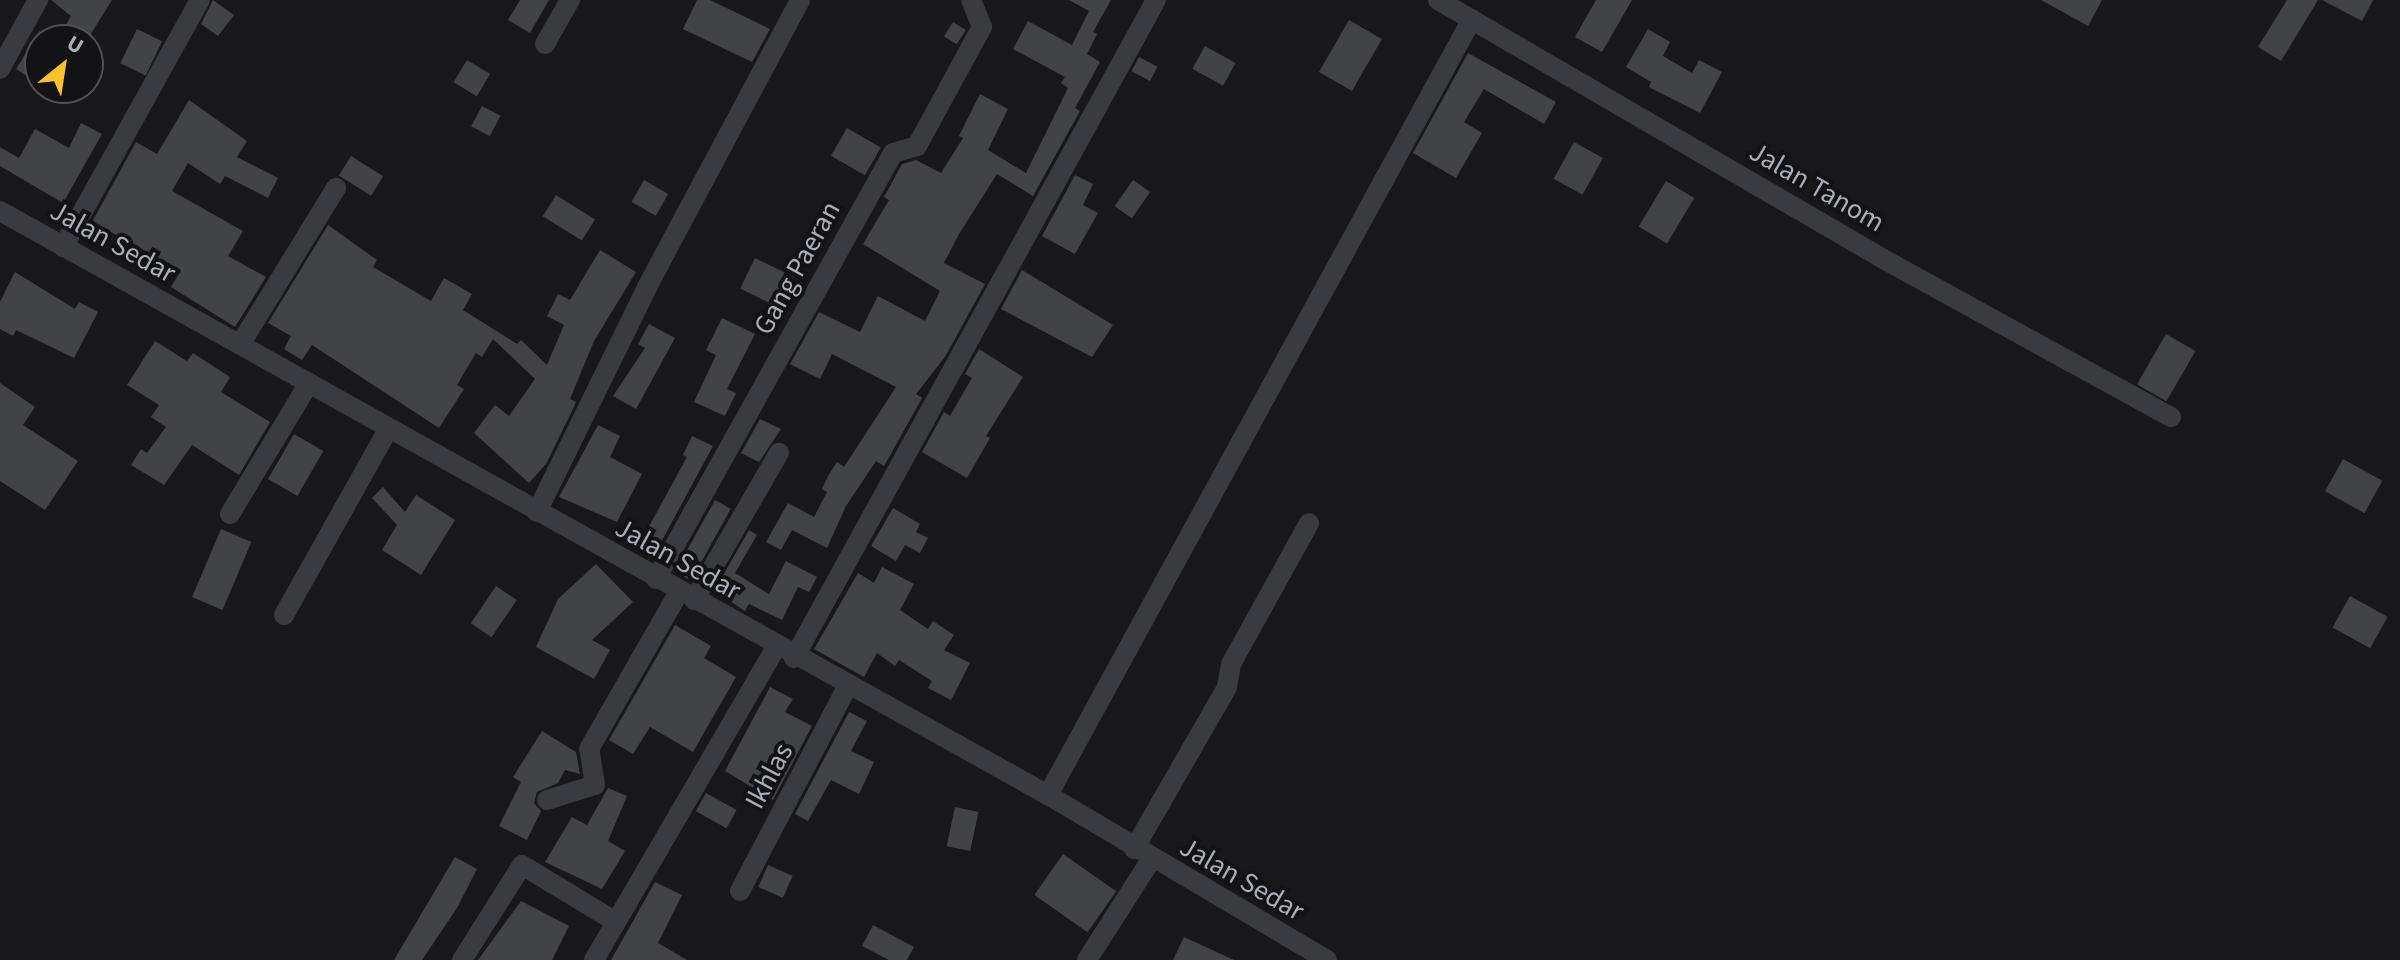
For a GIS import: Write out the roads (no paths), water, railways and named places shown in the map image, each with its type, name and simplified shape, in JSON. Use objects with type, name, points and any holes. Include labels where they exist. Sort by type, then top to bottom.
[{"type":"street","points":[[0,69],[38,0]]},
{"type":"street","points":[[63,247],[200,0]]},
{"type":"street","points":[[545,44],[570,0]]},
{"type":"street","points":[[537,512],[647,287],[800,0]]},
{"type":"street","name":"Gang Paeran","points":[[656,579],[893,153],[917,146],[982,27],[971,0]]},
{"type":"street","points":[[794,658],[1156,0]]},
{"type":"street","name":"Jalan Tanom","points":[[1438,0],[1887,261],[2171,417]]},
{"type":"street","points":[[1048,795],[1472,19]]},
{"type":"street","points":[[241,343],[336,188]]},
{"type":"street","name":"Jalan Sedar","points":[[0,211],[241,343],[794,658],[1048,795],[1142,854],[1323,959]]},
{"type":"street","points":[[230,514],[309,383]]},
{"type":"street","points":[[284,615],[389,428]]},
{"type":"street","points":[[547,800],[595,785],[589,749],[779,453]]},
{"type":"street","points":[[1087,960],[1227,687],[1231,664],[1309,523]]},
{"type":"street","points":[[594,960],[776,647]]},
{"type":"street","name":"Ikhlas","points":[[740,891],[847,687]]},
{"type":"street","points":[[462,960],[519,866],[526,865],[616,922]]}]
